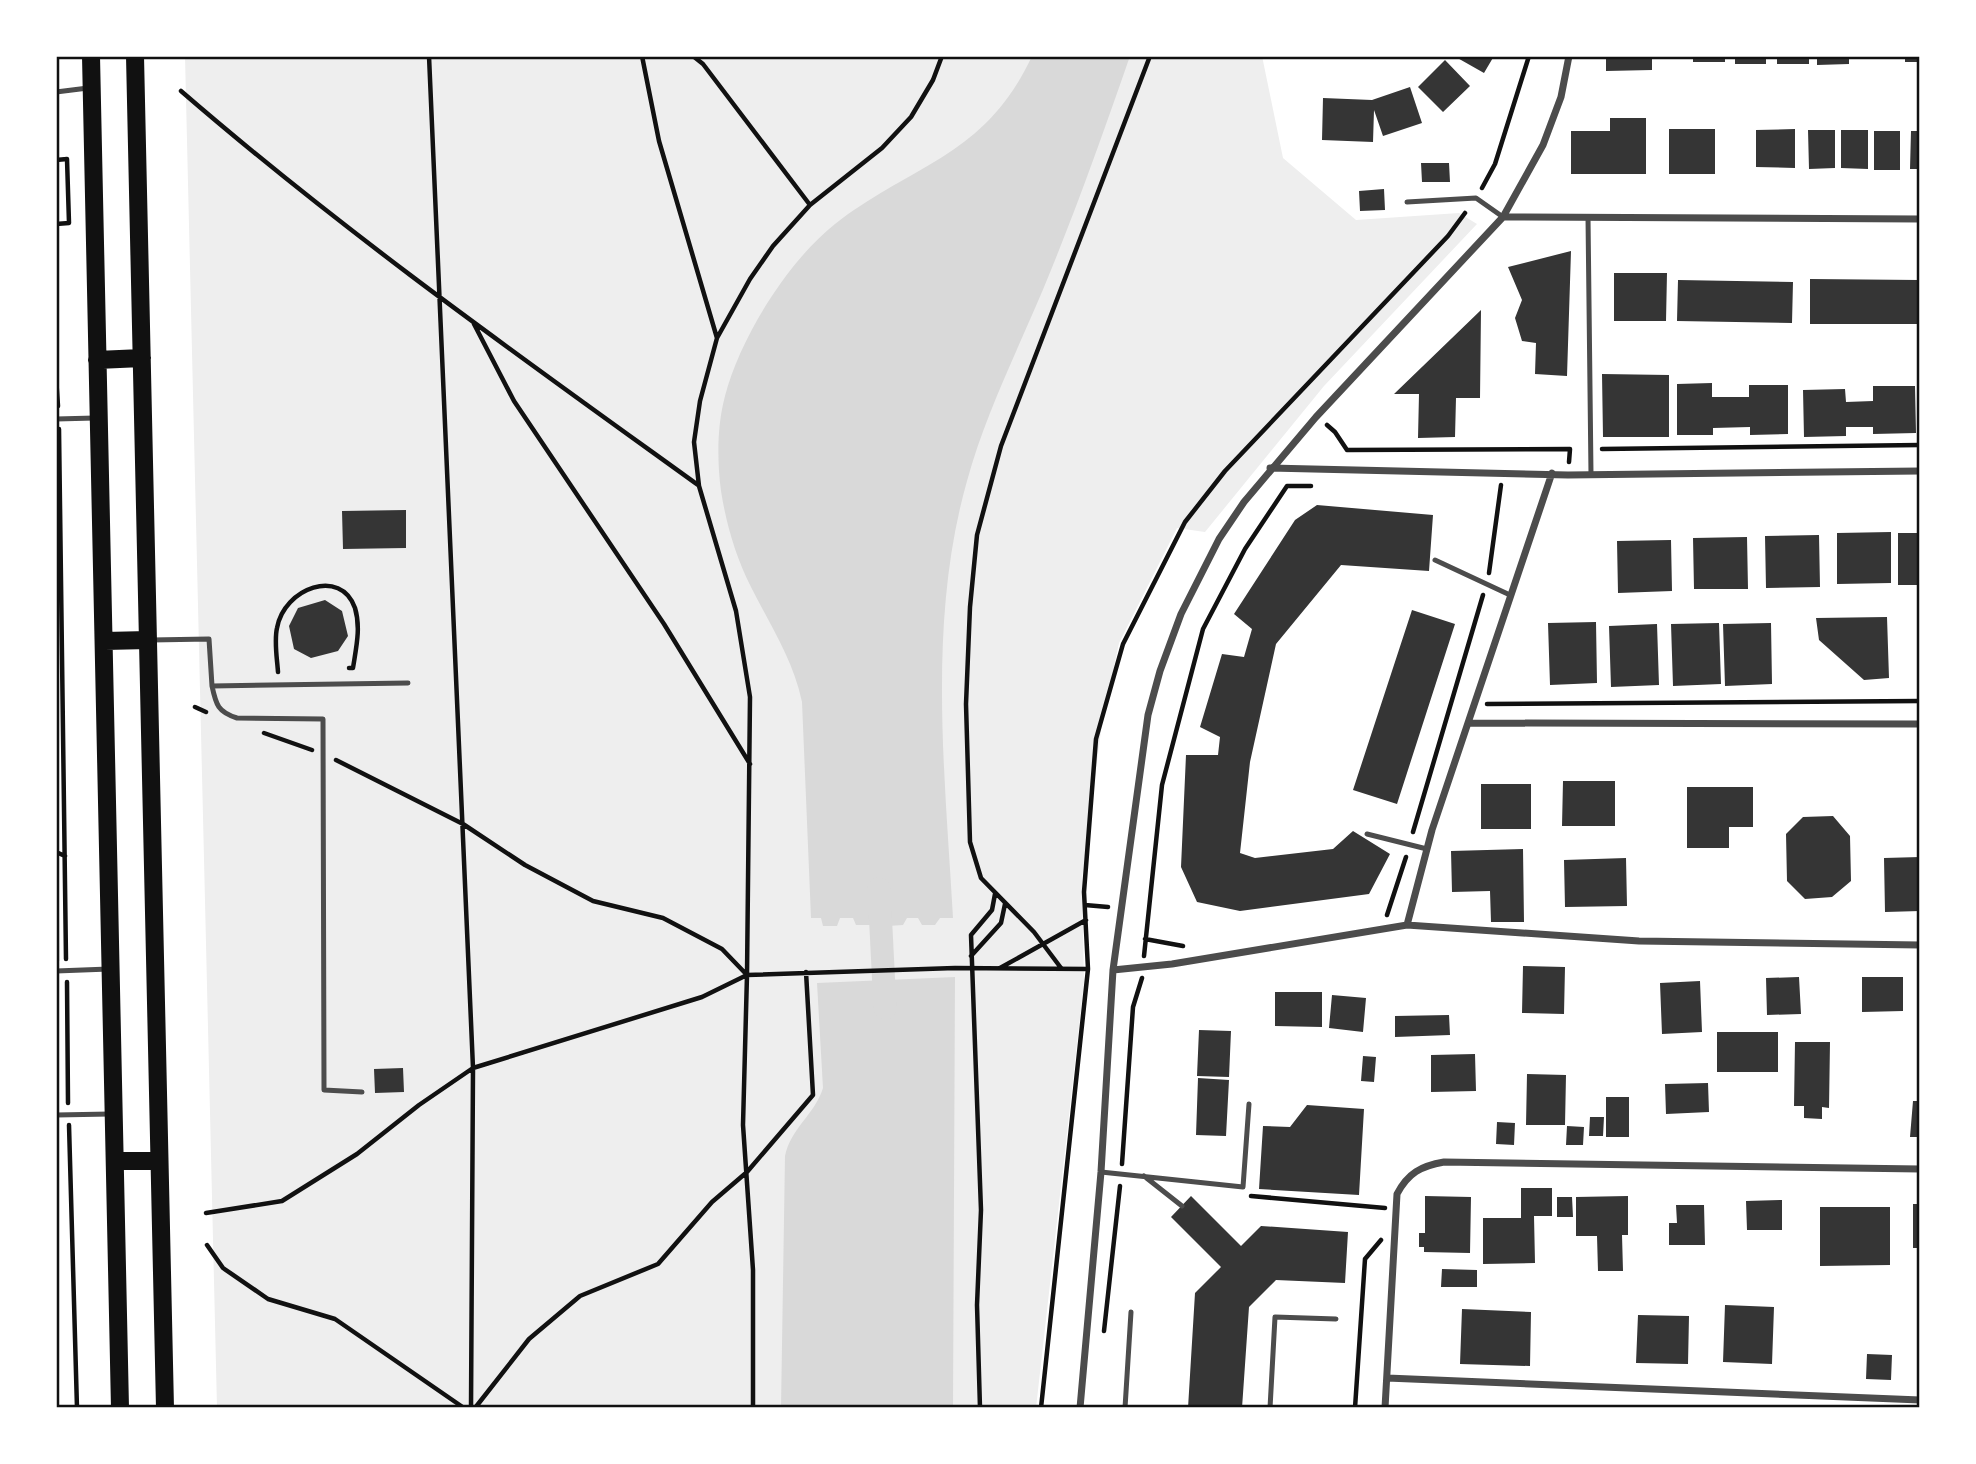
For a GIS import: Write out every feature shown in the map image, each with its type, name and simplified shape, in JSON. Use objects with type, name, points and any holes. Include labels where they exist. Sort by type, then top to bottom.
[{"type":"main road","points":[[91,56],[120,1408]]},
{"type":"main road","points":[[135,56],[164,1408]]},
{"type":"main road","points":[[97,360],[142,358]]},
{"type":"main road","points":[[105,641],[148,640]]},
{"type":"main road","points":[[115,1161],[159,1161]]},
{"type":"street","points":[[1080,1408],[1101,1172],[1113,970],[1148,715],[1160,671],[1181,614],[1219,539],[1270,468],[1503,217],[1543,145],[1561,97],[1569,56]]},
{"type":"street","points":[[1503,217],[1920,219]]},
{"type":"street","points":[[1270,468],[1591,474],[1920,471]]},
{"type":"street","points":[[1406,925],[1473,704],[1552,472]]},
{"type":"street","points":[[1468,723],[1920,724]]},
{"type":"street","points":[[1113,970],[1406,925],[1639,941],[1920,945]]},
{"type":"street","points":[[1385,1408],[1397,1194],[1405,1179],[1416,1170],[1444,1161],[1920,1169]]},
{"type":"street","points":[[1387,1378],[1920,1400]]},
{"type":"lane","points":[[56,92],[92,88]]},
{"type":"lane","points":[[1407,202],[1476,198],[1503,217]]},
{"type":"lane","points":[[1588,217],[1591,474]]},
{"type":"lane","points":[[57,419],[99,418]]},
{"type":"lane","points":[[1435,559],[1510,595]]},
{"type":"lane","points":[[148,640],[209,639],[212,687],[216,706],[224,714],[237,718],[323,719],[324,1090],[362,1092]]},
{"type":"lane","points":[[212,687],[408,683]]},
{"type":"lane","points":[[1367,834],[1427,849]]},
{"type":"lane","points":[[56,971],[111,969]]},
{"type":"lane","points":[[1101,1172],[1243,1186],[1249,1104]]},
{"type":"lane","points":[[56,1115],[113,1114]]},
{"type":"lane","points":[[1144,1176],[1182,1206]]},
{"type":"lane","points":[[1125,1408],[1130,1312]]},
{"type":"lane","points":[[1270,1408],[1275,1318],[1336,1319]]},
{"type":"path","points":[[429,56],[473,1068],[473,1408]]},
{"type":"path","points":[[642,56],[659,141],[717,338]]},
{"type":"path","points":[[693,56],[703,64],[810,205]]},
{"type":"path","points":[[753,1408],[753,1270],[743,1125],[750,764],[746,660],[736,611],[699,486],[694,442],[700,401],[717,338],[750,279],[773,246],[810,205],[882,148],[911,117],[933,80],[942,56]]},
{"type":"path","points":[[1061,968],[1043,943],[981,878],[970,842],[966,704],[970,607],[977,535],[1001,446],[1150,56]]},
{"type":"path","points":[[180,91],[278,175],[473,323],[699,486]]},
{"type":"path","points":[[56,160],[67,159],[69,223],[56,224]]},
{"type":"path","points":[[473,323],[514,401],[664,624],[750,764]]},
{"type":"path","points":[[56,377],[60,514]]},
{"type":"path","points":[[1295,397],[1335,432],[1347,450],[1345,471]]},
{"type":"path","points":[[1570,449],[1920,445]]},
{"type":"path","points":[[1103,1339],[1122,1174],[1133,1007],[1142,982],[1162,785],[1203,629],[1245,549],[1287,486],[1321,486]]},
{"type":"path","points":[[1488,488],[1512,488]]},
{"type":"path","points":[[1383,918],[1390,914],[1486,585],[1502,488]]},
{"type":"path","points":[[278,671],[276,630],[286,605],[295,594],[322,587],[336,588],[346,594],[355,607],[359,632],[353,668],[341,669]]},
{"type":"path","points":[[268,672],[290,671]]},
{"type":"path","points":[[1473,704],[1920,701]]},
{"type":"path","points":[[463,824],[525,865],[593,901],[663,918],[722,949],[747,975]]},
{"type":"path","points":[[56,852],[65,856]]},
{"type":"path","points":[[980,1408],[978,1305],[981,1197],[977,1040],[970,957],[971,935],[992,910],[995,894]]},
{"type":"path","points":[[970,957],[1001,923],[1005,904]]},
{"type":"path","points":[[999,968],[1086,920]]},
{"type":"path","points":[[1145,939],[1178,946],[1191,945]]},
{"type":"path","points":[[206,1213],[282,1202],[357,1154],[419,1105],[473,1068],[702,998],[747,975],[955,968],[1088,969],[1041,1408]]},
{"type":"path","points":[[473,1408],[529,1339],[580,1296],[658,1264],[712,1202],[747,1172],[813,1095],[806,972]]},
{"type":"path","points":[[1268,1198],[1396,1209]]},
{"type":"path","points":[[1355,1408],[1365,1259],[1396,1223]]},
{"type":"path","points":[[207,1245],[223,1268],[268,1299],[335,1319],[464,1408]]},
{"type":"shaded area","points":[[185,56],[1262,56],[1283,158],[1356,220],[1459,213],[1477,224],[1324,386],[1205,532],[1177,528],[1119,643],[1102,723],[1082,878],[1084,982],[1036,1408],[217,1408]]},
{"type":"shaded area","points":[[1032,56],[1130,56],[1062,243],[975,454],[955,534],[947,589],[942,698],[953,918],[940,918],[935,925],[922,925],[918,918],[907,918],[903,925],[888,926],[885,918],[873,918],[870,925],[856,925],[853,918],[840,918],[837,926],[823,926],[821,918],[811,918],[802,702],[787,657],[741,564],[723,503],[718,443],[725,396],[732,373],[754,326],[783,279],[800,258],[835,224],[864,203],[946,155],[970,137],[1013,90]]},
{"type":"shaded area","points":[[56,743],[60,961],[56,961]]},
{"type":"shaded area","points":[[955,977],[953,1408],[781,1408],[785,1156],[792,1137],[815,1106],[823,1088],[817,983]]},
{"type":"building","points":[[1454,56],[1494,56],[1484,73]]},
{"type":"building","points":[[1606,56],[1652,56],[1652,70],[1606,71]]},
{"type":"building","points":[[1693,56],[1725,56],[1725,62],[1693,62]]},
{"type":"building","points":[[1735,56],[1766,56],[1766,64],[1735,64]]},
{"type":"building","points":[[1777,56],[1809,56],[1809,64],[1777,64]]},
{"type":"building","points":[[1817,56],[1849,56],[1849,64],[1817,65]]},
{"type":"building","points":[[1905,56],[1920,56],[1920,62],[1905,62]]},
{"type":"building","points":[[1445,60],[1470,86],[1443,112],[1418,87]]},
{"type":"building","points":[[1410,87],[1422,123],[1383,136],[1374,110],[1373,142],[1322,140],[1323,98],[1372,100]]},
{"type":"building","points":[[1610,118],[1646,118],[1646,174],[1571,174],[1571,131],[1610,131]]},
{"type":"building","points":[[1669,129],[1715,129],[1715,174],[1669,174]]},
{"type":"building","points":[[1795,129],[1795,168],[1756,167],[1756,130]]},
{"type":"building","points":[[1808,130],[1835,130],[1835,168],[1809,169]]},
{"type":"building","points":[[1841,130],[1868,130],[1868,169],[1841,168]]},
{"type":"building","points":[[1874,131],[1900,131],[1900,170],[1874,170]]},
{"type":"building","points":[[1911,131],[1920,131],[1920,169],[1910,169]]},
{"type":"building","points":[[1421,163],[1449,163],[1450,182],[1422,182]]},
{"type":"building","points":[[1384,189],[1385,210],[1360,211],[1359,191]]},
{"type":"building","points":[[1571,251],[1567,376],[1535,374],[1536,343],[1522,341],[1515,318],[1522,300],[1508,267]]},
{"type":"building","points":[[1614,273],[1667,273],[1666,321],[1614,321]]},
{"type":"building","points":[[1810,279],[1919,280],[1920,324],[1810,324]]},
{"type":"building","points":[[1678,280],[1793,282],[1792,323],[1677,321]]},
{"type":"building","points":[[1481,310],[1480,398],[1456,398],[1455,437],[1418,438],[1419,394],[1394,394]]},
{"type":"building","points":[[1602,374],[1669,375],[1669,437],[1603,437]]},
{"type":"building","points":[[1712,383],[1712,397],[1749,397],[1749,385],[1788,385],[1788,434],[1750,435],[1750,427],[1713,428],[1713,435],[1677,435],[1677,384]]},
{"type":"building","points":[[1873,386],[1915,386],[1916,433],[1873,434],[1873,427],[1846,427],[1846,436],[1804,437],[1803,390],[1845,389],[1846,402],[1873,401]]},
{"type":"building","points":[[1317,505],[1433,515],[1429,571],[1341,565],[1276,644],[1250,762],[1240,853],[1255,858],[1333,849],[1353,831],[1390,854],[1369,894],[1240,911],[1197,902],[1181,867],[1186,755],[1218,755],[1220,737],[1200,727],[1222,654],[1244,657],[1252,629],[1234,614],[1295,520]]},
{"type":"building","points":[[406,510],[406,548],[343,549],[342,511]]},
{"type":"building","points":[[1891,532],[1891,583],[1837,584],[1837,533]]},
{"type":"building","points":[[1898,533],[1920,533],[1920,585],[1898,585]]},
{"type":"building","points":[[1819,535],[1820,587],[1766,588],[1765,536]]},
{"type":"building","points":[[1747,537],[1748,589],[1694,589],[1693,538]]},
{"type":"building","points":[[1671,540],[1672,591],[1618,593],[1617,541]]},
{"type":"building","points":[[325,600],[342,611],[348,636],[338,651],[311,658],[294,649],[289,626],[298,608]]},
{"type":"building","points":[[1412,610],[1455,624],[1397,804],[1353,790]]},
{"type":"building","points":[[1887,617],[1889,678],[1864,680],[1819,640],[1816,618]]},
{"type":"building","points":[[1596,622],[1597,683],[1550,685],[1548,623]]},
{"type":"building","points":[[1719,623],[1721,684],[1673,686],[1671,624]]},
{"type":"building","points":[[1771,623],[1772,684],[1725,686],[1723,624]]},
{"type":"building","points":[[1657,624],[1659,685],[1611,687],[1609,626]]},
{"type":"building","points":[[1563,781],[1615,781],[1615,826],[1562,826]]},
{"type":"building","points":[[1481,784],[1531,784],[1531,829],[1481,829]]},
{"type":"building","points":[[1687,787],[1753,787],[1753,827],[1729,827],[1729,848],[1687,848]]},
{"type":"building","points":[[1833,816],[1850,836],[1851,881],[1832,897],[1805,899],[1787,881],[1786,834],[1803,817]]},
{"type":"building","points":[[1523,849],[1524,922],[1491,922],[1490,891],[1452,892],[1451,851]]},
{"type":"building","points":[[1920,857],[1920,911],[1885,912],[1884,858]]},
{"type":"building","points":[[1626,858],[1627,906],[1565,907],[1564,860]]},
{"type":"building","points":[[1523,966],[1565,967],[1564,1014],[1522,1013]]},
{"type":"building","points":[[1799,977],[1801,1014],[1767,1015],[1766,978]]},
{"type":"building","points":[[1862,977],[1903,977],[1903,1011],[1862,1012]]},
{"type":"building","points":[[1700,981],[1702,1032],[1662,1034],[1660,983]]},
{"type":"building","points":[[1917,982],[1920,982],[1920,1041],[1917,1041]]},
{"type":"building","points":[[1275,992],[1322,992],[1322,1027],[1275,1026]]},
{"type":"building","points":[[1332,995],[1366,998],[1363,1032],[1329,1028]]},
{"type":"building","points":[[1449,1015],[1450,1035],[1395,1037],[1395,1016]]},
{"type":"building","points":[[1199,1030],[1231,1031],[1229,1077],[1197,1076]]},
{"type":"building","points":[[1717,1032],[1778,1032],[1778,1072],[1717,1072]]},
{"type":"building","points":[[1795,1042],[1830,1042],[1829,1108],[1822,1107],[1822,1119],[1804,1118],[1804,1106],[1794,1106]]},
{"type":"building","points":[[1475,1054],[1476,1091],[1431,1092],[1431,1055]]},
{"type":"building","points":[[1363,1056],[1376,1057],[1374,1082],[1361,1081]]},
{"type":"building","points":[[403,1068],[404,1092],[375,1093],[374,1069]]},
{"type":"building","points":[[1527,1074],[1566,1075],[1565,1125],[1526,1125]]},
{"type":"building","points":[[1198,1078],[1229,1080],[1226,1136],[1196,1135]]},
{"type":"building","points":[[1708,1083],[1709,1112],[1666,1114],[1665,1084]]},
{"type":"building","points":[[1606,1097],[1629,1097],[1629,1137],[1606,1137]]},
{"type":"building","points":[[1913,1101],[1920,1101],[1920,1137],[1910,1137]]},
{"type":"building","points":[[1307,1105],[1364,1109],[1359,1195],[1259,1189],[1263,1126],[1290,1127]]},
{"type":"building","points":[[1590,1117],[1604,1117],[1603,1136],[1589,1136]]},
{"type":"building","points":[[1497,1122],[1515,1123],[1514,1145],[1496,1144]]},
{"type":"building","points":[[1567,1126],[1584,1127],[1583,1145],[1566,1145]]},
{"type":"building","points":[[1521,1188],[1552,1188],[1552,1216],[1534,1216],[1535,1263],[1483,1264],[1483,1218],[1521,1218]]},
{"type":"building","points":[[1191,1196],[1241,1246],[1261,1226],[1348,1232],[1345,1283],[1276,1280],[1249,1307],[1242,1408],[1188,1408],[1195,1293],[1221,1267],[1171,1217]]},
{"type":"building","points":[[1425,1196],[1471,1197],[1470,1253],[1424,1252],[1424,1247],[1419,1247],[1419,1233],[1425,1233]]},
{"type":"building","points":[[1628,1196],[1628,1235],[1622,1235],[1623,1271],[1598,1271],[1597,1236],[1576,1236],[1576,1197]]},
{"type":"building","points":[[1557,1197],[1572,1197],[1573,1217],[1557,1217]]},
{"type":"building","points":[[1782,1200],[1782,1230],[1747,1230],[1746,1201]]},
{"type":"building","points":[[1913,1204],[1920,1204],[1920,1248],[1913,1248]]},
{"type":"building","points":[[1676,1205],[1704,1205],[1705,1245],[1669,1245],[1669,1223],[1677,1223]]},
{"type":"building","points":[[1820,1207],[1890,1207],[1890,1265],[1820,1266]]},
{"type":"building","points":[[1442,1269],[1477,1270],[1477,1287],[1441,1287]]},
{"type":"building","points":[[1725,1305],[1774,1307],[1772,1364],[1723,1362]]},
{"type":"building","points":[[1462,1309],[1531,1312],[1530,1366],[1460,1364]]},
{"type":"building","points":[[1638,1315],[1689,1316],[1688,1364],[1636,1363]]},
{"type":"building","points":[[1867,1354],[1892,1355],[1891,1380],[1866,1379]]},
{"type":"waterway","points":[[879,889],[885,1008]]}]
